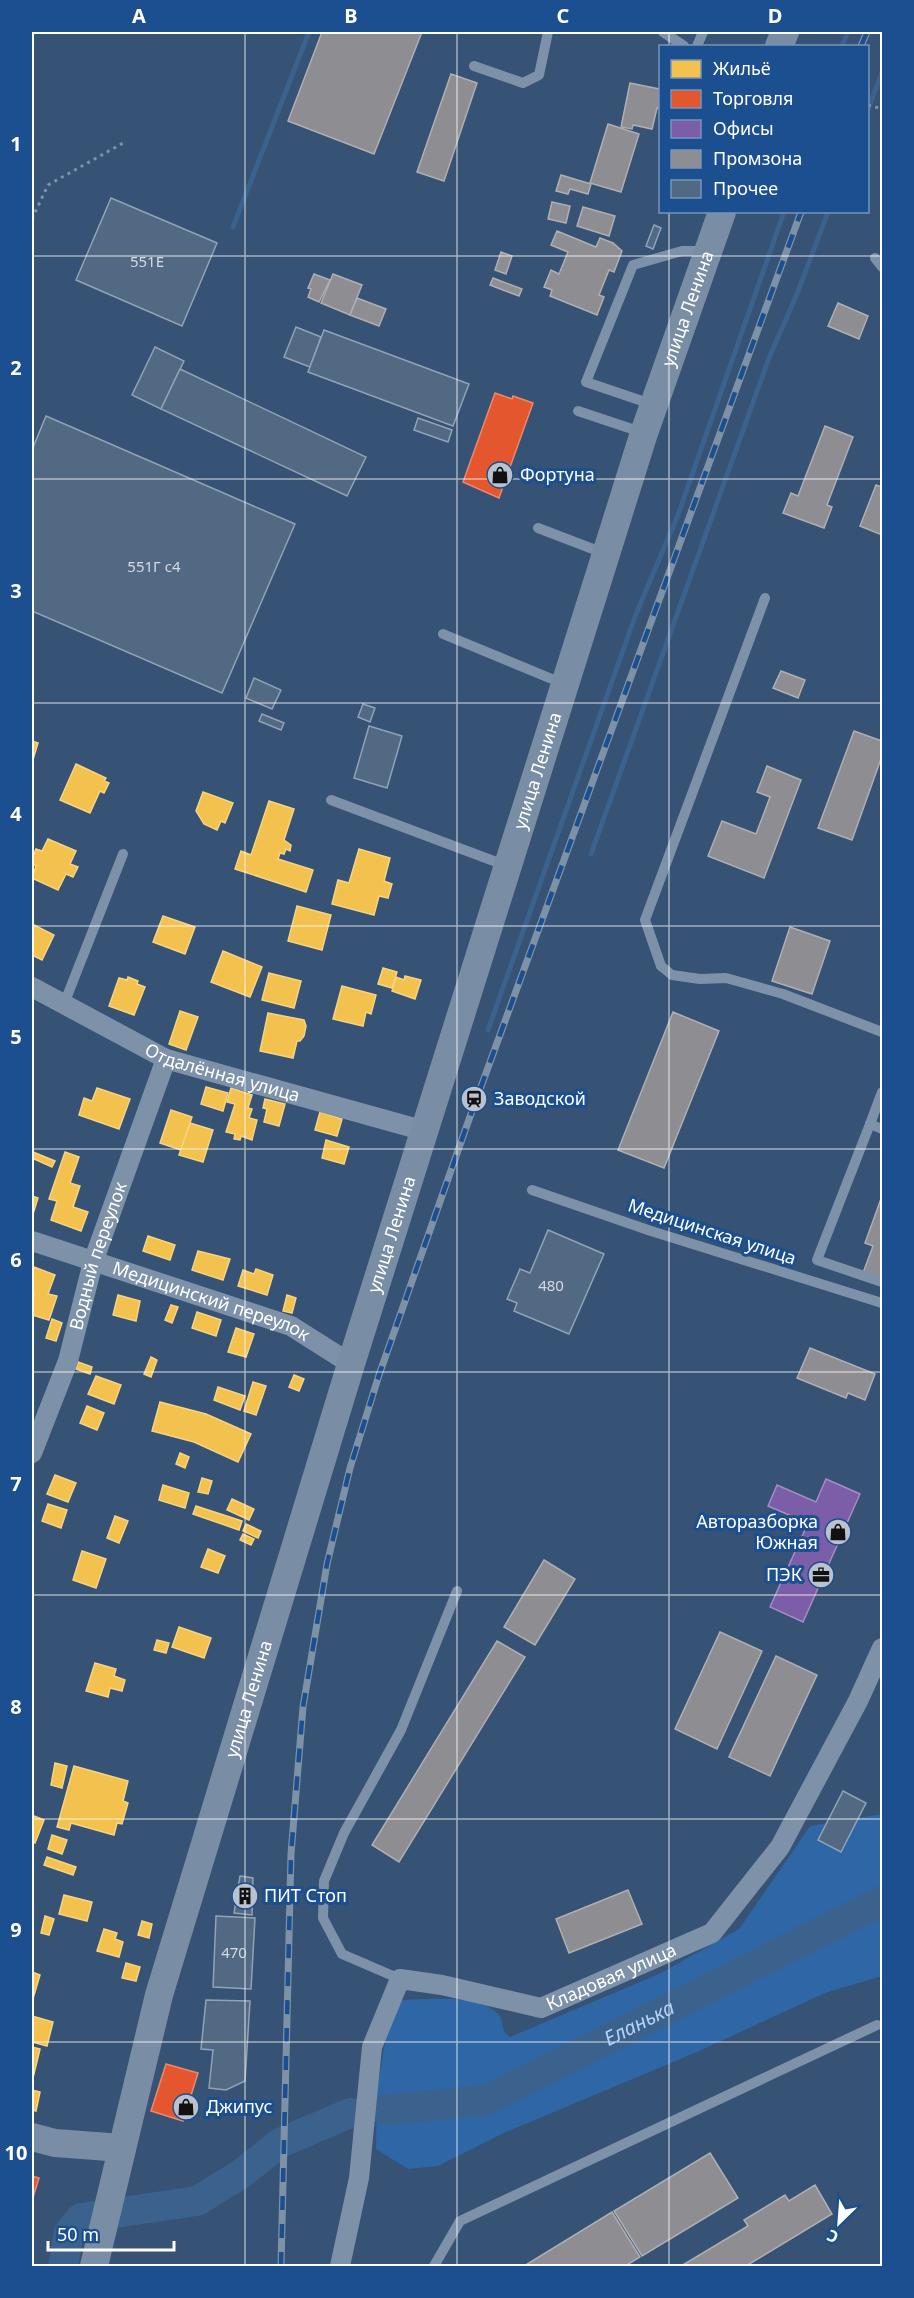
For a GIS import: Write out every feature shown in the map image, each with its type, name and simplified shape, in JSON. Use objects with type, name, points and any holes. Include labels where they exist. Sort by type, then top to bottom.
[{"type":"main road","name":"улица Ленина","points":[[94,2266],[159,1995],[351,1364],[644,433],[722,213]]},
{"type":"main road","points":[[32,2137],[56,2143],[122,2148]]},
{"type":"street","name":"Отдалённая улица","points":[[32,987],[166,1059],[425,1131]]},
{"type":"street","name":"Водный переулок","points":[[32,1453],[68,1361],[93,1262],[166,1059]]},
{"type":"street","name":"Медицинский переулок","points":[[32,1242],[291,1326],[351,1364]]},
{"type":"street","name":"Кладовая улица","points":[[400,1979],[442,1985],[541,2008],[712,1933],[780,1847],[858,1701],[882,1648]]},
{"type":"street","points":[[340,2266],[358,2178],[372,2047],[400,1979]]},
{"type":"lane","points":[[474,66],[523,83],[539,75],[548,32]]},
{"type":"lane","points":[[663,32],[682,45]]},
{"type":"lane","points":[[654,405],[586,382],[633,265],[682,251],[708,251]]},
{"type":"lane","points":[[578,411],[644,433]]},
{"type":"lane","points":[[538,528],[606,554]]},
{"type":"lane","points":[[765,598],[645,920],[661,966],[672,975],[700,979],[726,978],[783,994],[882,1032]]},
{"type":"lane","points":[[443,634],[564,685]]},
{"type":"lane","points":[[331,800],[508,866]]},
{"type":"lane","points":[[64,1004],[123,854]]},
{"type":"lane","points":[[882,1092],[817,1260],[882,1282]]},
{"type":"lane","points":[[870,1124],[882,1129]]},
{"type":"lane","name":"Медицинская улица","points":[[532,1190],[651,1231],[882,1303]]},
{"type":"lane","points":[[400,1979],[342,1954],[323,1918],[324,1881],[344,1833],[401,1730],[457,1592]]},
{"type":"lane","points":[[435,2266],[460,2221],[877,2025]]},
{"type":"path","points":[[32,219],[48,185],[124,142]]},
{"type":"shaded area","points":[[882,1814],[882,1976],[825,1993],[697,2052],[506,2132],[438,2166],[408,2169],[376,2149],[377,2091],[387,2030],[402,2000],[453,1999],[479,2003],[498,2014],[504,2031],[510,2037],[661,1973],[739,1929],[810,1826]]},
{"type":"building: Жильё","points":[[32,741],[38,743],[32,763]]},
{"type":"building: Жильё","points":[[76,764],[106,778],[104,781],[109,783],[104,793],[100,791],[90,813],[60,800]]},
{"type":"building: Жильё","points":[[203,792],[233,803],[225,823],[221,821],[217,830],[204,824],[196,811]]},
{"type":"building: Жильё","points":[[269,801],[294,809],[284,840],[291,845],[290,851],[286,849],[284,854],[280,853],[278,859],[313,870],[306,892],[235,869],[241,851],[251,855]]},
{"type":"building: Жильё","points":[[48,839],[76,851],[70,864],[78,867],[73,877],[66,874],[58,890],[32,878],[36,866],[32,864],[32,859],[36,849],[42,851]]},
{"type":"building: Жильё","points":[[359,849],[390,858],[384,881],[392,884],[388,898],[379,896],[374,915],[332,904],[338,880],[349,883]]},
{"type":"building: Жильё","points":[[297,906],[331,915],[322,950],[288,941]]},
{"type":"building: Жильё","points":[[163,916],[195,927],[185,954],[153,942]]},
{"type":"building: Жильё","points":[[32,924],[54,935],[42,960],[32,955]]},
{"type":"building: Жильё","points":[[223,951],[262,967],[250,997],[211,982]]},
{"type":"building: Жильё","points":[[383,968],[397,972],[392,988],[378,984]]},
{"type":"building: Жильё","points":[[269,973],[301,981],[294,1008],[262,1000]]},
{"type":"building: Жильё","points":[[405,976],[421,980],[415,999],[392,991],[396,977],[404,980]]},
{"type":"building: Жильё","points":[[128,977],[145,987],[134,1015],[109,1006],[119,978],[127,980]]},
{"type":"building: Жильё","points":[[342,986],[376,995],[371,1014],[366,1012],[363,1026],[333,1019]]},
{"type":"building: Жильё","points":[[180,1011],[198,1017],[186,1050],[169,1044]]},
{"type":"building: Жильё","points":[[268,1013],[304,1020],[306,1026],[304,1036],[297,1041],[293,1058],[260,1051]]},
{"type":"building: Жильё","points":[[206,1087],[228,1093],[223,1111],[201,1104]]},
{"type":"building: Жильё","points":[[97,1088],[130,1099],[119,1129],[79,1115],[84,1098],[92,1101]]},
{"type":"building: Жильё","points":[[231,1088],[252,1095],[248,1108],[252,1109],[249,1118],[257,1120],[252,1140],[241,1136],[240,1140],[234,1139],[235,1134],[226,1132],[235,1104],[227,1102]]},
{"type":"building: Жильё","points":[[265,1099],[285,1104],[279,1126],[264,1122],[267,1109],[263,1108]]},
{"type":"building: Жильё","points":[[171,1110],[192,1117],[181,1150],[160,1143]]},
{"type":"building: Жильё","points":[[320,1112],[342,1119],[337,1136],[315,1130]]},
{"type":"building: Жильё","points":[[190,1123],[213,1130],[203,1162],[179,1155]]},
{"type":"building: Жильё","points":[[326,1140],[349,1147],[344,1164],[322,1158]]},
{"type":"building: Жильё","points":[[33,1152],[55,1161],[52,1167],[32,1158]]},
{"type":"building: Жильё","points":[[65,1152],[79,1157],[70,1183],[80,1186],[73,1207],[88,1212],[81,1231],[51,1220],[57,1201],[49,1199]]},
{"type":"building: Жильё","points":[[32,1196],[38,1198],[33,1214],[32,1213]]},
{"type":"building: Жильё","points":[[148,1236],[175,1245],[170,1260],[143,1251]]},
{"type":"building: Жильё","points":[[198,1251],[230,1259],[223,1280],[192,1270]]},
{"type":"building: Жильё","points":[[34,1267],[55,1275],[48,1294],[57,1296],[49,1320],[32,1315]]},
{"type":"building: Жильё","points":[[256,1269],[273,1275],[267,1295],[238,1286],[243,1270],[254,1274]]},
{"type":"building: Жильё","points":[[118,1295],[140,1301],[136,1321],[113,1315]]},
{"type":"building: Жильё","points":[[287,1295],[296,1298],[292,1313],[283,1311]]},
{"type":"building: Жильё","points":[[171,1305],[178,1307],[172,1323],[165,1320]]},
{"type":"building: Жильё","points":[[197,1312],[221,1320],[216,1336],[192,1328]]},
{"type":"building: Жильё","points":[[52,1319],[62,1323],[56,1341],[46,1338]]},
{"type":"building: Жильё","points":[[236,1328],[254,1334],[246,1357],[228,1352]]},
{"type":"building: Жильё","points":[[151,1357],[157,1360],[151,1377],[144,1374]]},
{"type":"building: Жильё","points":[[78,1362],[92,1367],[90,1374],[76,1369]]},
{"type":"building: Жильё","points":[[294,1375],[304,1379],[299,1391],[289,1387]]},
{"type":"building: Жильё","points":[[96,1376],[121,1385],[114,1404],[88,1394]]},
{"type":"building: Жильё","points":[[253,1382],[266,1386],[256,1415],[244,1411]]},
{"type":"building: Жильё","points":[[218,1387],[245,1396],[240,1410],[214,1400]]},
{"type":"building: Жильё","points":[[160,1402],[206,1414],[251,1434],[238,1462],[194,1442],[152,1431]]},
{"type":"building: Жильё","points":[[87,1406],[104,1413],[97,1430],[80,1423]]},
{"type":"building: Жильё","points":[[180,1453],[189,1457],[185,1468],[176,1464]]},
{"type":"building: Жильё","points":[[55,1475],[76,1483],[68,1502],[47,1494]]},
{"type":"building: Жильё","points":[[202,1478],[212,1481],[208,1494],[198,1492]]},
{"type":"building: Жильё","points":[[163,1485],[189,1493],[185,1508],[159,1500]]},
{"type":"building: Жильё","points":[[232,1499],[254,1509],[249,1520],[227,1510]]},
{"type":"building: Жильё","points":[[48,1504],[67,1510],[61,1528],[42,1521]]},
{"type":"building: Жильё","points":[[196,1506],[242,1521],[239,1530],[193,1514]]},
{"type":"building: Жильё","points":[[115,1516],[128,1521],[119,1543],[107,1538]]},
{"type":"building: Жильё","points":[[246,1524],[261,1531],[258,1538],[243,1531]]},
{"type":"building: Жильё","points":[[243,1534],[254,1539],[251,1545],[240,1540]]},
{"type":"building: Жильё","points":[[208,1549],[225,1556],[218,1573],[201,1567]]},
{"type":"building: Жильё","points":[[82,1551],[106,1559],[96,1588],[73,1580]]},
{"type":"building: Жильё","points":[[179,1627],[211,1638],[204,1658],[172,1647]]},
{"type":"building: Жильё","points":[[157,1640],[169,1643],[166,1653],[154,1650]]},
{"type":"building: Жильё","points":[[95,1663],[116,1669],[114,1676],[125,1680],[122,1691],[110,1688],[108,1697],[86,1691]]},
{"type":"building: Жильё","points":[[55,1763],[67,1766],[62,1788],[51,1785]]},
{"type":"building: Жильё","points":[[74,1766],[128,1781],[123,1801],[128,1803],[122,1824],[117,1823],[114,1835],[71,1823],[69,1830],[57,1827]]},
{"type":"building: Жильё","points":[[34,1816],[44,1820],[35,1843],[32,1842]]},
{"type":"building: Жильё","points":[[52,1835],[67,1840],[62,1854],[48,1849]]},
{"type":"building: Жильё","points":[[47,1857],[76,1867],[73,1875],[44,1865]]},
{"type":"building: Жильё","points":[[64,1895],[92,1902],[87,1921],[59,1914]]},
{"type":"building: Жильё","points":[[45,1916],[54,1919],[49,1935],[41,1933]]},
{"type":"building: Жильё","points":[[142,1921],[152,1924],[149,1938],[138,1935]]},
{"type":"building: Жильё","points":[[104,1929],[117,1933],[115,1939],[123,1942],[119,1957],[97,1951]]},
{"type":"building: Жильё","points":[[126,1963],[140,1967],[136,1981],[122,1978]]},
{"type":"building: Жильё","points":[[32,1972],[40,1975],[32,2002]]},
{"type":"building: Жильё","points":[[32,2016],[53,2022],[47,2046],[32,2042]]},
{"type":"building: Жильё","points":[[32,2047],[40,2049],[33,2078],[32,2077]]},
{"type":"building: Жильё","points":[[32,2090],[40,2092],[36,2111],[32,2110]]},
{"type":"building: Торговля","points":[[495,393],[533,403],[499,498],[463,482]]},
{"type":"building: Торговля","points":[[166,2064],[198,2073],[183,2121],[151,2111]]},
{"type":"building: Торговля","points":[[32,2176],[39,2178],[32,2201]]},
{"type":"building: Офисы","points":[[826,1479],[860,1494],[803,1622],[770,1607],[808,1523],[768,1506],[777,1485],[816,1502]]},
{"type":"building: Промзона","points":[[322,32],[422,32],[374,154],[288,121]]},
{"type":"building: Промзона","points":[[451,74],[477,83],[444,181],[417,172]]},
{"type":"building: Промзона","points":[[630,83],[659,89],[659,108],[657,108],[652,129],[633,125],[632,129],[621,127]]},
{"type":"building: Промзона","points":[[608,124],[639,134],[621,192],[590,183]]},
{"type":"building: Промзона","points":[[561,175],[591,184],[588,194],[570,189],[568,194],[556,191]]},
{"type":"building: Промзона","points":[[552,202],[570,206],[566,223],[548,219]]},
{"type":"building: Промзона","points":[[583,207],[615,216],[609,236],[577,226]]},
{"type":"building: Промзона","points":[[557,231],[596,247],[600,238],[613,243],[622,251],[614,272],[609,270],[599,295],[604,297],[597,315],[550,296],[552,290],[544,287],[551,270],[559,274],[568,252],[551,245]]},
{"type":"building: Промзона","points":[[501,252],[512,256],[506,274],[495,270]]},
{"type":"building: Промзона","points":[[314,274],[330,280],[319,302],[308,297],[311,289],[308,288]]},
{"type":"building: Промзона","points":[[333,274],[362,285],[350,315],[321,303]]},
{"type":"building: Промзона","points":[[493,278],[522,289],[519,296],[490,285]]},
{"type":"building: Промзона","points":[[357,298],[386,309],[379,326],[350,315]]},
{"type":"building: Промзона","points":[[838,303],[868,316],[859,339],[828,326]]},
{"type":"building: Промзона","points":[[825,426],[853,437],[827,505],[832,507],[824,528],[783,513],[791,493],[798,496]]},
{"type":"building: Промзона","points":[[876,485],[882,487],[882,535],[860,526]]},
{"type":"building: Промзона","points":[[781,671],[805,680],[798,698],[773,688]]},
{"type":"building: Промзона","points":[[854,731],[882,741],[882,756],[852,840],[818,828]]},
{"type":"building: Промзона","points":[[767,766],[801,780],[764,878],[708,856],[722,821],[756,834],[770,797],[757,792]]},
{"type":"building: Промзона","points":[[790,927],[830,941],[812,994],[772,981]]},
{"type":"building: Промзона","points":[[673,1012],[719,1031],[664,1168],[618,1150]]},
{"type":"building: Промзона","points":[[882,1196],[882,1280],[863,1273],[873,1246],[865,1243]]},
{"type":"building: Промзона","points":[[810,1348],[875,1374],[865,1400],[848,1393],[846,1398],[797,1378]]},
{"type":"building: Промзона","points":[[544,1560],[575,1579],[535,1645],[504,1627]]},
{"type":"building: Промзона","points":[[720,1632],[762,1651],[717,1749],[675,1729]]},
{"type":"building: Промзона","points":[[497,1641],[525,1657],[399,1862],[372,1845]]},
{"type":"building: Промзона","points":[[776,1656],[817,1675],[770,1776],[729,1757]]},
{"type":"building: Промзона","points":[[628,1890],[642,1924],[569,1953],[556,1919]]},
{"type":"building: Промзона","points":[[710,2153],[738,2198],[642,2256],[614,2211]]},
{"type":"building: Промзона","points":[[815,2185],[832,2214],[746,2266],[681,2266],[748,2226],[744,2220],[785,2195],[789,2201]]},
{"type":"building: Промзона","points":[[612,2212],[640,2257],[625,2266],[524,2266]]},
{"type":"building: Прочее","points":[[111,198],[217,243],[182,326],[76,280]]},
{"type":"building: Прочее","points":[[654,225],[661,228],[653,249],[646,246]]},
{"type":"building: Прочее","points":[[296,327],[321,337],[310,367],[284,357]]},
{"type":"building: Прочее","points":[[324,330],[469,384],[453,426],[308,372]]},
{"type":"building: Прочее","points":[[155,347],[184,361],[161,409],[132,395]]},
{"type":"building: Прочее","points":[[180,369],[366,457],[347,496],[161,409]]},
{"type":"building: Прочее","points":[[46,416],[295,524],[222,693],[32,611],[32,450]]},
{"type":"building: Прочее","points":[[418,418],[452,430],[448,442],[414,430]]},
{"type":"building: Прочее","points":[[254,678],[281,690],[272,709],[246,698]]},
{"type":"building: Прочее","points":[[363,704],[375,708],[370,722],[358,717]]},
{"type":"building: Прочее","points":[[262,714],[284,723],[281,730],[259,721]]},
{"type":"building: Прочее","points":[[369,726],[402,736],[387,788],[354,778]]},
{"type":"building: Прочее","points":[[548,1230],[604,1254],[569,1334],[514,1311],[517,1303],[507,1299],[520,1269],[530,1273]]},
{"type":"building: Прочее","points":[[843,1791],[866,1803],[841,1852],[818,1840]]},
{"type":"building: Прочее","name":"ПИТ Стоп","points":[[240,1876],[253,1878],[252,1915],[234,1913]]},
{"type":"building: Прочее","points":[[216,1916],[255,1918],[251,1989],[213,1987]]},
{"type":"building: Прочее","points":[[206,2000],[250,2001],[245,2081],[226,2090],[209,2088],[213,2050],[201,2049]]},
{"type":"waterway","points":[[233,227],[309,32]]},
{"type":"waterway","points":[[842,45],[848,32]]},
{"type":"waterway","points":[[869,107],[882,72]]},
{"type":"waterway","points":[[488,1030],[636,614],[678,515],[784,213]]},
{"type":"waterway","points":[[591,854],[769,358],[797,294],[828,213]]},
{"type":"waterway","name":"Еланька","points":[[385,2110],[486,2100],[882,1901]]},
{"type":"waterway","name":"Еланька","points":[[63,2266],[69,2232],[81,2218],[197,2201],[241,2174],[280,2143],[350,2113]]},
{"type":"railway","points":[[861,45],[867,32]]},
{"type":"railway","points":[[281,2266],[291,1854],[303,1707],[327,1564],[350,1468],[379,1375],[467,1125],[801,213]]},
{"type":"place","name":"Фортуна","points":[[500,475]]},
{"type":"place","name":"Заводской","points":[[474,1099]]},
{"type":"place","name":"Авторазборка Южная","points":[[838,1532]]},
{"type":"place","name":"ПЭК","points":[[821,1575]]},
{"type":"place","name":"ПИТ Стоп","points":[[245,1896]]},
{"type":"place","name":"Джипус","points":[[186,2107]]}]
